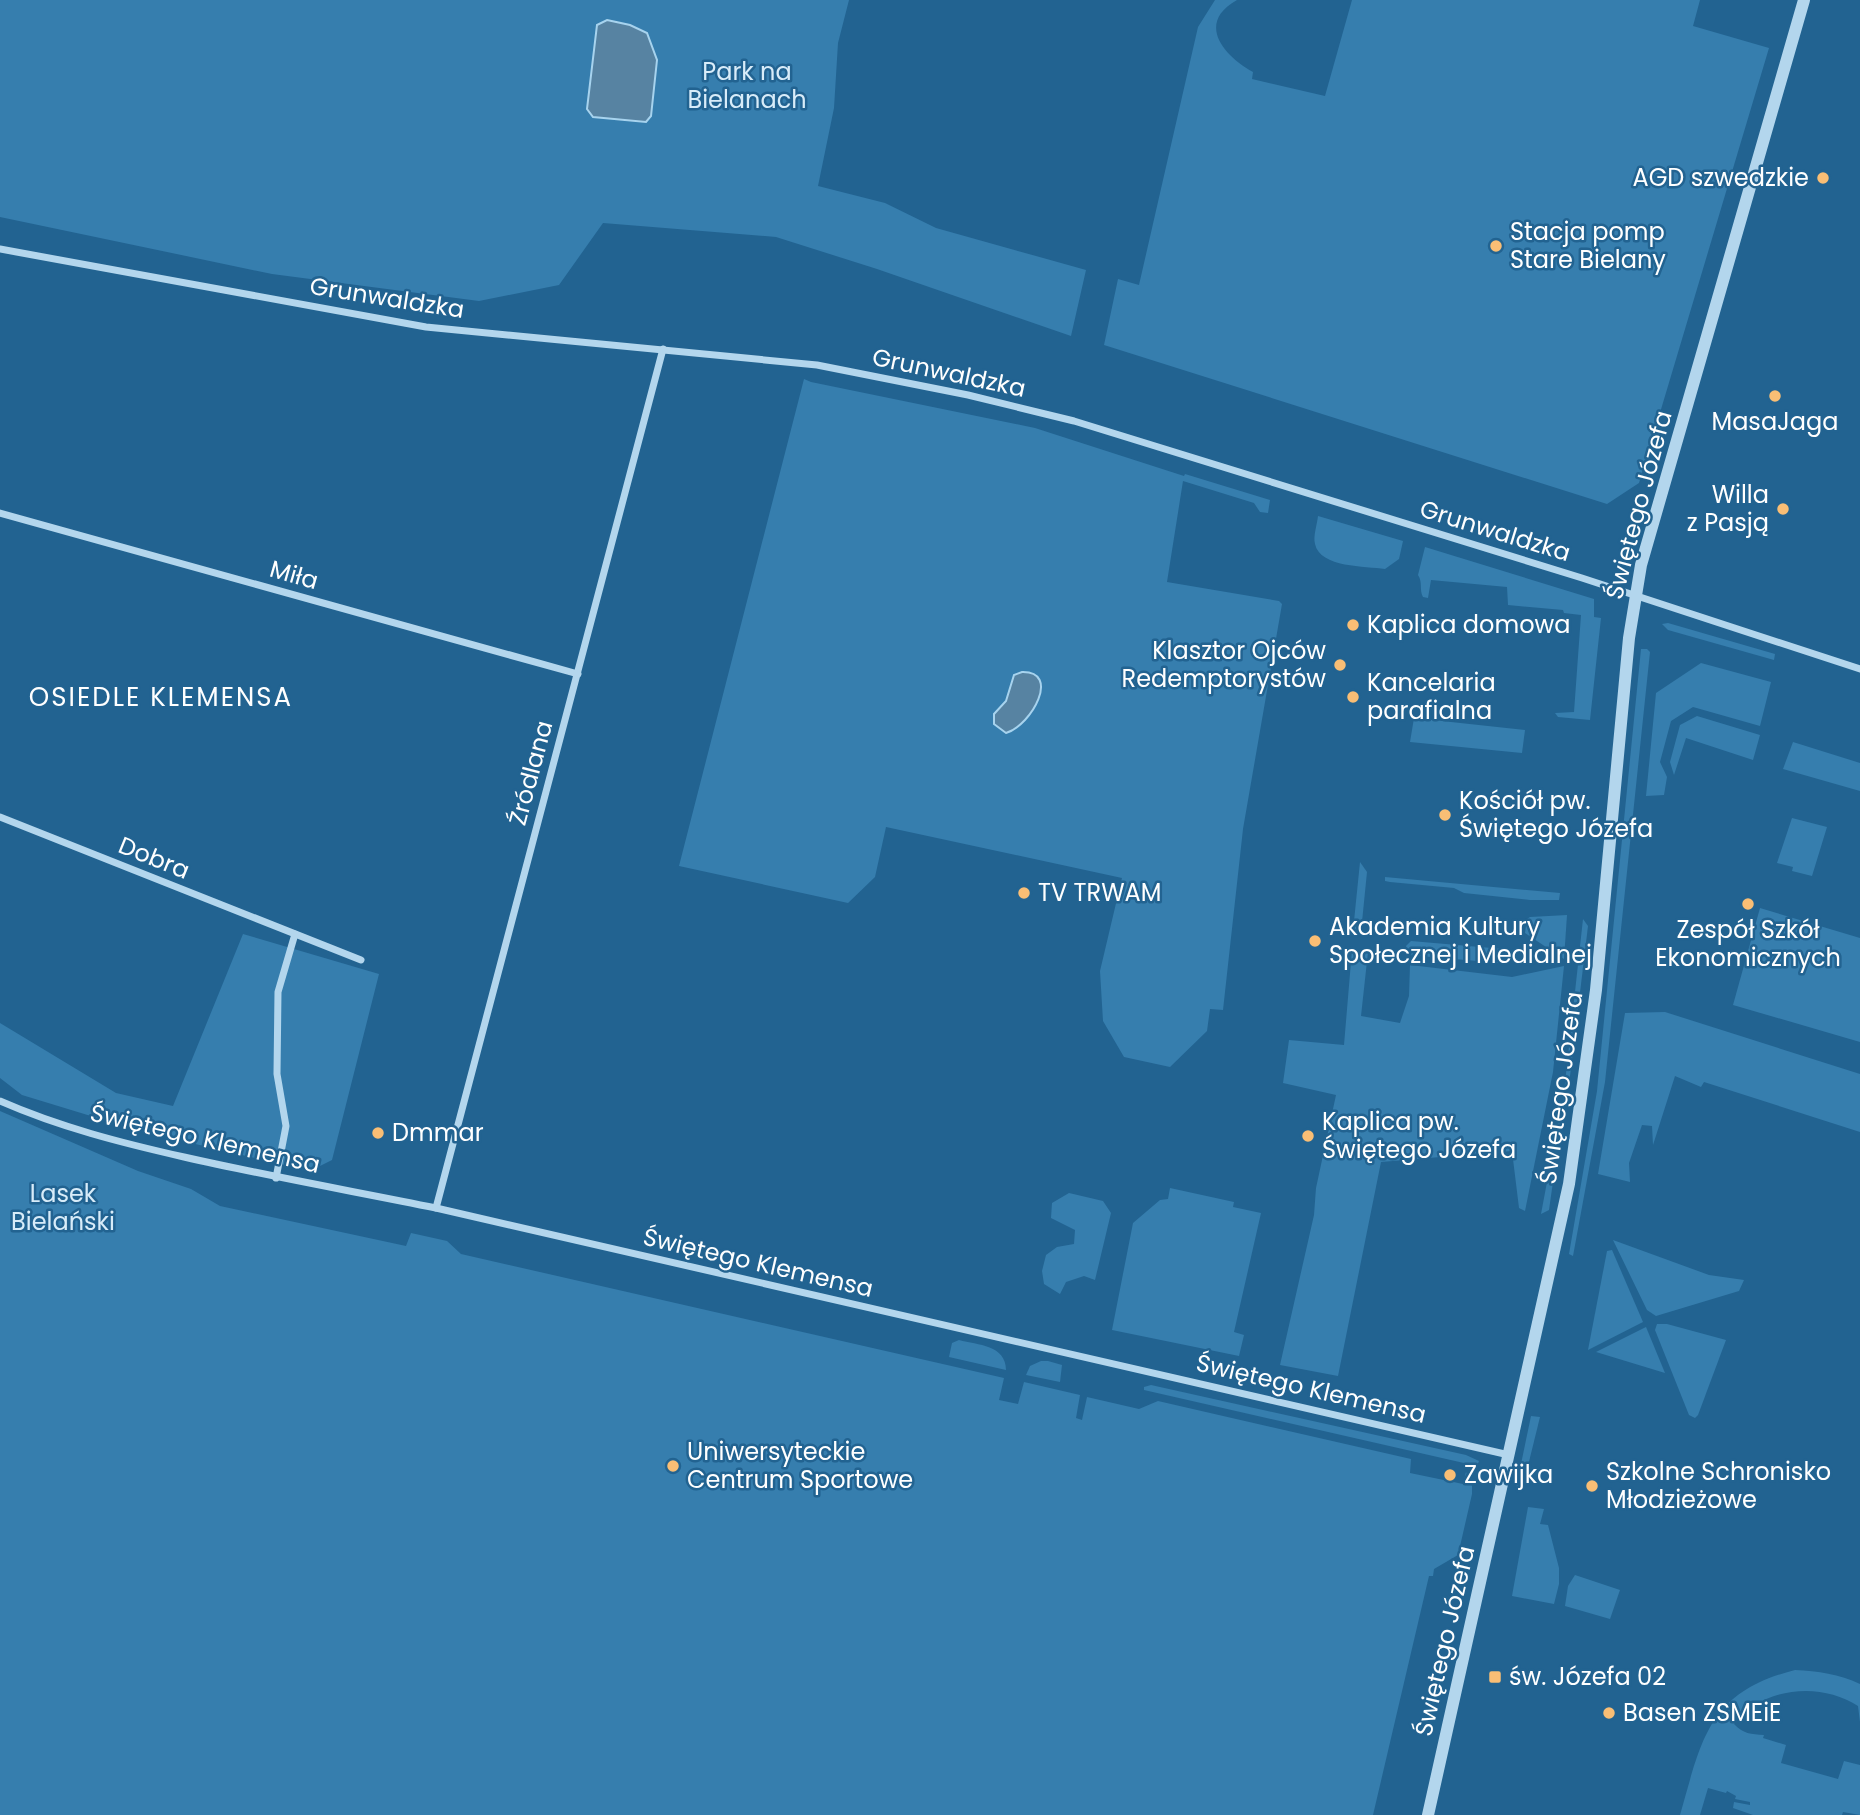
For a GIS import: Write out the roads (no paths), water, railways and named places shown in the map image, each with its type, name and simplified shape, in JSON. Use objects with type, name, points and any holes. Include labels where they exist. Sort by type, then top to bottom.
[{"type":"street","name":"Świętego Józefa","points":[[1427,1815],[1560,1228],[1577,1134],[1596,990],[1629,638],[1640,565],[1804,0]]},
{"type":"street","name":"Grunwaldzka","points":[[0,249],[426,327],[817,365],[968,395],[1074,421],[1860,669]]},
{"type":"street","name":"Źródlana","points":[[436,1208],[663,349]]},
{"type":"street","name":"Miła","points":[[0,513],[578,674]]},
{"type":"street","name":"Dobra","points":[[0,817],[360,960]]},
{"type":"street","points":[[276,1178],[286,1126],[276,1074],[278,992],[295,934]]},
{"type":"street","name":"Świętego Klemensa","points":[[0,1101],[92,1134],[276,1178],[436,1208],[1509,1455]]},
{"type":"place","name":"AGD szwedzkie","points":[[1823,178]]},
{"type":"place","name":"Stacja pomp Stare Bielany","points":[[1496,246]]},
{"type":"place","name":"MasaJaga","points":[[1775,396]]},
{"type":"place","name":"Willa z Pasją","points":[[1783,509]]},
{"type":"place","name":"Kaplica domowa","points":[[1353,625]]},
{"type":"place","name":"Klasztor Ojców Redemptorystów","points":[[1340,665]]},
{"type":"place","name":"Kancelaria parafialna","points":[[1353,697]]},
{"type":"place","name":"Kościół pw. Świętego Józefa","points":[[1445,815]]},
{"type":"place","name":"TV TRWAM","points":[[1024,893]]},
{"type":"place","name":"Zespół Szkół Ekonomicznych","points":[[1748,904]]},
{"type":"place","name":"Akademia Kultury Społecznej i Medialnej","points":[[1315,941]]},
{"type":"place","name":"Dmmar","points":[[378,1133]]},
{"type":"place","name":"Kaplica pw. Świętego Józefa","points":[[1308,1136]]},
{"type":"place","name":"Uniwersyteckie Centrum Sportowe","points":[[673,1466]]},
{"type":"place","name":"Zawijka","points":[[1450,1475]]},
{"type":"place","name":"Szkolne Schronisko Młodzieżowe","points":[[1592,1486]]},
{"type":"place","name":"św. Józefa 02","points":[[1495,1677]]},
{"type":"place","name":"Basen ZSMEiE","points":[[1609,1713]]},
{"type":"district","name":"OSIEDLE KLEMENSA","points":[[161,697]]},
{"type":"park label","name":"Park na Bielanach","points":[[747,86]]},
{"type":"park label","name":"Lasek Bielański","points":[[63,1208]]}]
